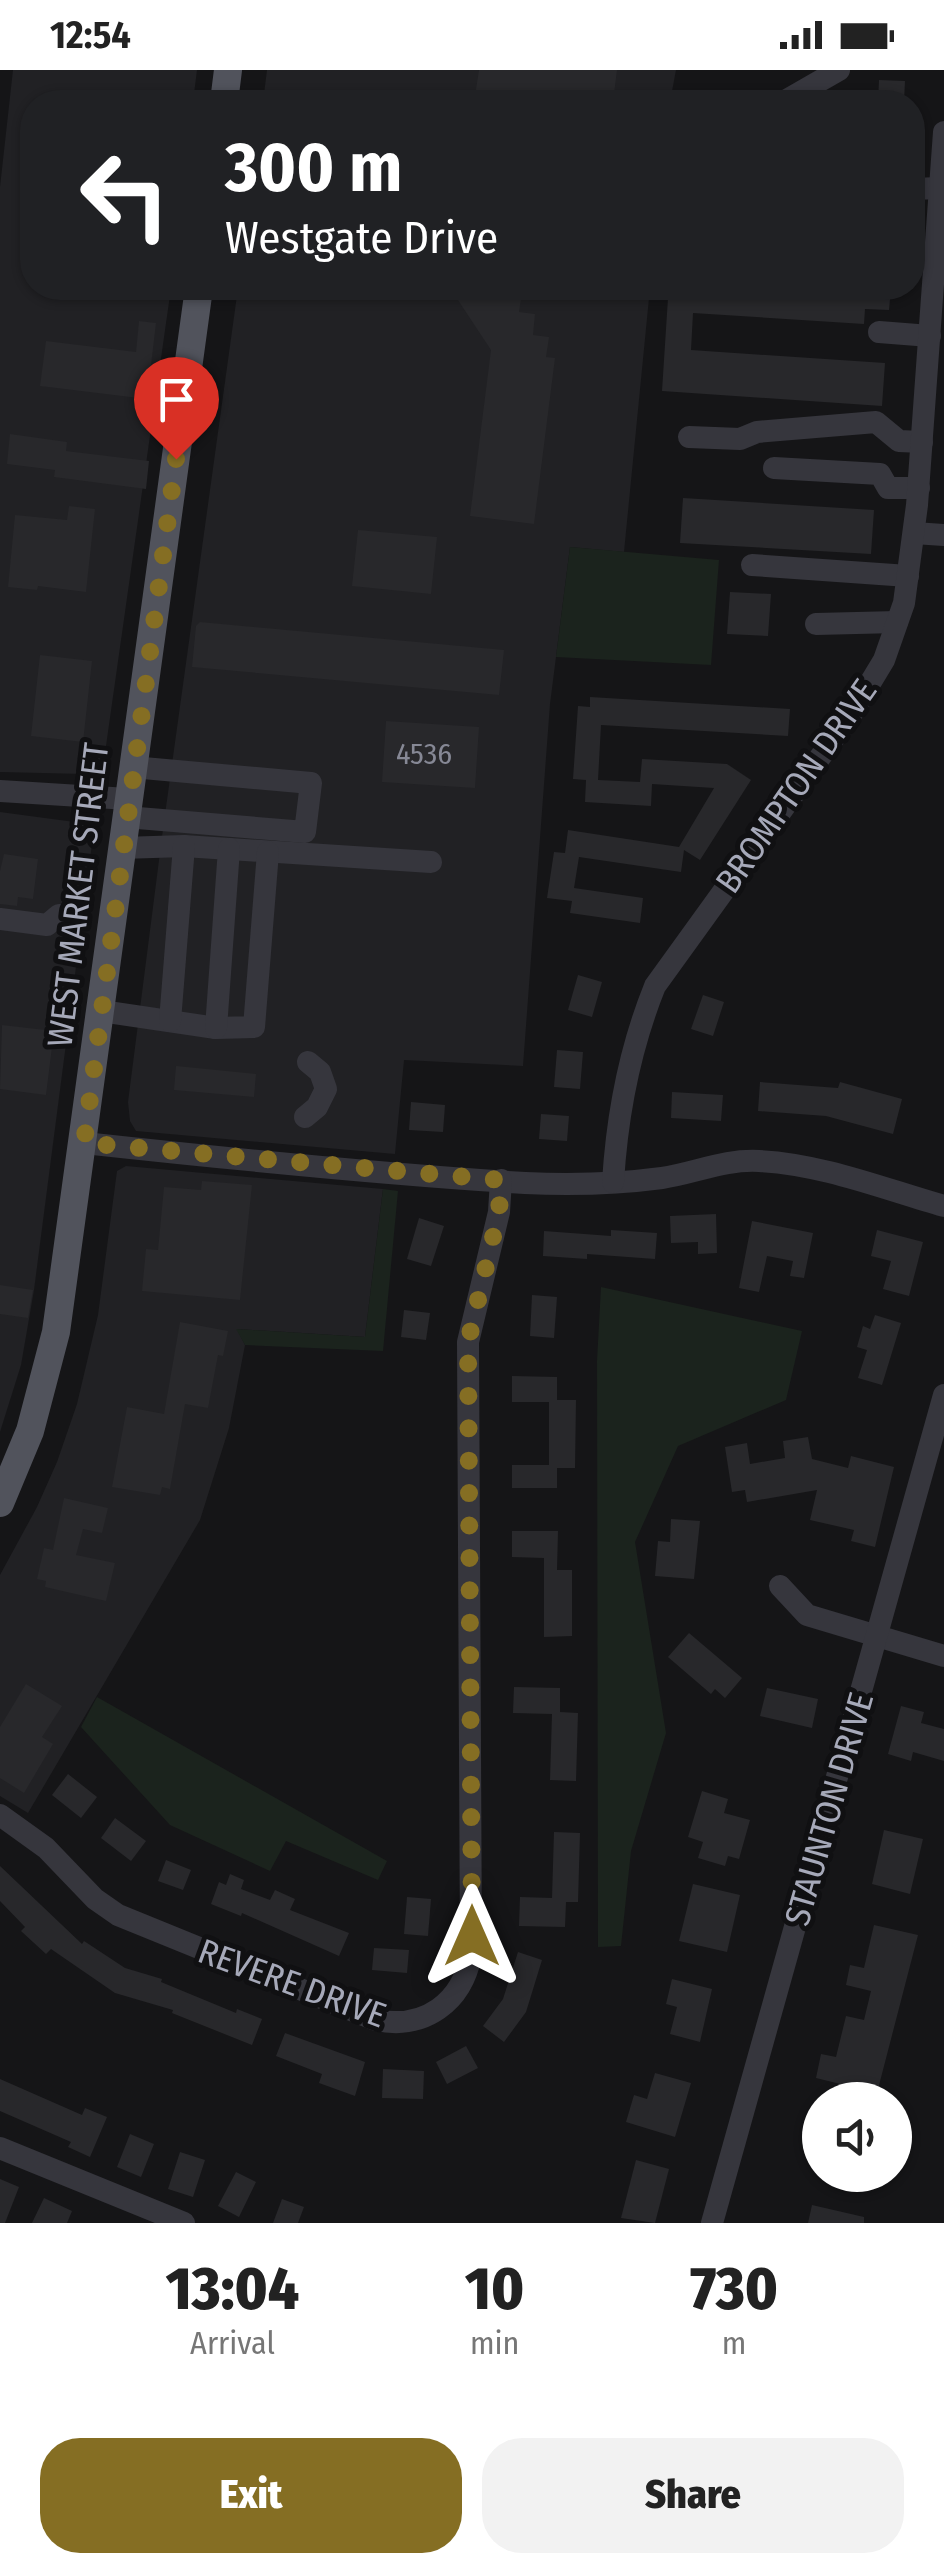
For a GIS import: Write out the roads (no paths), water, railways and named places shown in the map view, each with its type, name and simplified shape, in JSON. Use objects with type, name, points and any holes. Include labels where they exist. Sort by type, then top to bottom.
[{"type":"main road","name":"WEST MARKET STREET","points":[[0,1503],[30,1431],[50,1366],[84,1143],[197,300]]},
{"type":"street","points":[[804,90],[839,70]]},
{"type":"street","name":"BROMPTON DRIVE","points":[[613,1182],[636,1032],[655,986],[852,713],[884,660],[897,622],[914,533],[922,442],[936,379],[930,336],[941,224],[944,132]]},
{"type":"street","points":[[925,188],[940,188]]},
{"type":"street","points":[[880,332],[930,336]]},
{"type":"street","points":[[689,436],[740,438],[756,432],[876,422],[900,441],[922,442]]},
{"type":"street","points":[[774,468],[880,474],[888,488],[919,488]]},
{"type":"street","points":[[914,533],[944,534]]},
{"type":"street","points":[[752,565],[908,576]]},
{"type":"street","points":[[816,624],[897,622]]},
{"type":"street","points":[[0,791],[306,832],[310,783],[132,767]]},
{"type":"street","points":[[122,848],[184,846],[432,862]]},
{"type":"street","points":[[170,1020],[184,846]]},
{"type":"street","points":[[216,1028],[229,849]]},
{"type":"street","points":[[101,1011],[216,1028],[254,1028],[268,852]]},
{"type":"street","points":[[0,920],[47,925],[59,915]]},
{"type":"street","points":[[305,1117],[317,1107],[326,1089],[320,1072],[308,1062]]},
{"type":"street","points":[[84,1143],[501,1180],[613,1182],[665,1178],[729,1162],[757,1160],[802,1166],[944,1206]]},
{"type":"street","name":"REVERE DRIVE","points":[[0,1815],[36,1840],[95,1898],[118,1914],[376,2020],[399,2023],[426,2017],[440,2010],[460,1989],[468,1972],[472,1936],[468,1342],[499,1212],[501,1180]]},
{"type":"street","name":"STAUNTON DRIVE","points":[[712,2223],[944,1396]]},
{"type":"street","points":[[780,1586],[807,1615],[944,1656]]},
{"type":"street","points":[[0,2148],[184,2223]]}]
